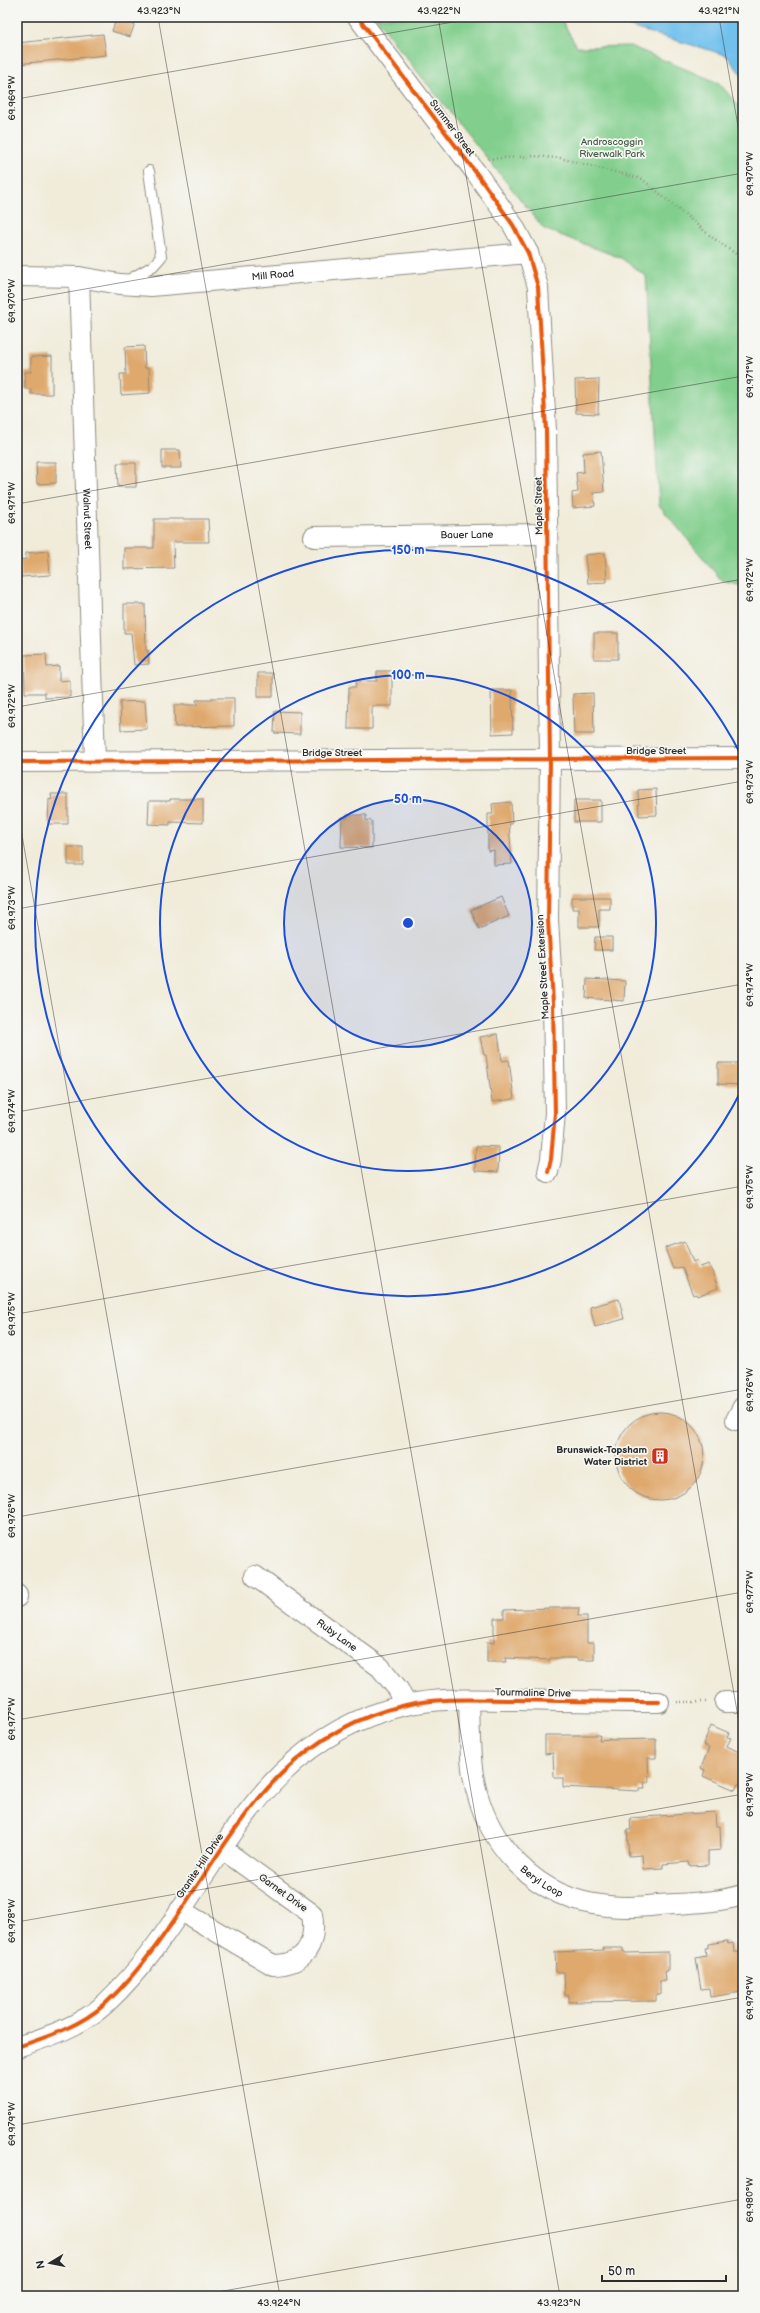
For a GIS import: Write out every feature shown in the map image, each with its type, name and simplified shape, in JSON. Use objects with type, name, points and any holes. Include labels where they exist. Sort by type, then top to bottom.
[{"type":"street","name":"Summer Street","points":[[358,17],[477,174],[513,225],[528,253]]},
{"type":"street","name":"Mill Road","points":[[17,276],[80,277],[120,284],[150,286],[528,253]]},
{"type":"street","name":"Maple Street","points":[[528,253],[538,287],[541,311],[546,431],[550,760]]},
{"type":"street","name":"Walnut Street","points":[[80,277],[95,761]]},
{"type":"street","name":"Bauer Lane","points":[[314,537],[547,534]]},
{"type":"street","name":"Bridge Street","points":[[17,762],[743,758]]},
{"type":"street","name":"Maple Street Extension","points":[[548,1172],[551,1159],[555,1113],[553,1003],[548,920],[550,760]]},
{"type":"street","name":"Ruby Lane","points":[[255,1576],[380,1667],[398,1689],[406,1705]]},
{"type":"street","name":"Tourmaline Drive","points":[[406,1705],[469,1700],[659,1702]]},
{"type":"street","name":"Beryl Loop","points":[[469,1700],[473,1774],[478,1798],[487,1822],[498,1842],[513,1861],[528,1875],[564,1896],[606,1906],[628,1908],[694,1903],[728,1899],[743,1895]]},
{"type":"street","name":"Granite Hill Drive","points":[[17,2048],[69,2028],[104,2005],[137,1970],[251,1806],[281,1773],[316,1745],[366,1718],[406,1705]]},
{"type":"street","name":"Garnet Drive","points":[[180,1910],[273,1965],[286,1965],[298,1959],[310,1945],[314,1927],[312,1914],[221,1848]]},
{"type":"lane","points":[[120,284],[153,266],[161,257],[149,171]]},
{"type":"path","points":[[485,160],[533,156],[560,158],[642,179],[713,238],[743,259]]},
{"type":"path","points":[[659,1702],[734,1702]]},
{"type":"green space","name":"Androscoggin Riverwalk Park","points":[[376,17],[560,17],[577,47],[630,46],[719,83],[743,111],[743,586],[722,581],[659,505],[646,276],[621,258],[544,229],[396,45]]},
{"type":"water","points":[[612,17],[743,17],[743,77],[726,55],[627,26]]},
{"type":"building","points":[[117,17],[137,17],[130,37],[112,31]]},
{"type":"building","points":[[103,34],[106,55],[17,64],[17,43]]},
{"type":"building","points":[[144,346],[145,368],[149,368],[150,393],[121,395],[120,374],[126,374],[125,347]]},
{"type":"building","points":[[52,356],[52,394],[31,394],[31,389],[25,389],[25,372],[31,372],[31,357]]},
{"type":"building","points":[[599,379],[598,414],[576,413],[575,380]]},
{"type":"building","points":[[162,450],[180,450],[181,468],[162,468]]},
{"type":"building","points":[[601,451],[604,492],[593,493],[595,506],[573,508],[572,493],[578,492],[576,473],[584,472],[583,453]]},
{"type":"building","points":[[36,462],[56,462],[56,483],[37,484]]},
{"type":"building","points":[[117,463],[136,463],[136,487],[118,487]]},
{"type":"building","points":[[154,519],[208,519],[209,542],[173,542],[174,568],[124,569],[124,548],[154,548]]},
{"type":"building","points":[[48,551],[50,575],[21,577],[20,560],[26,559],[26,553]]},
{"type":"building","points":[[605,553],[607,582],[588,583],[585,555]]},
{"type":"building","points":[[124,604],[145,604],[146,651],[148,650],[149,664],[134,665],[131,633],[124,633]]},
{"type":"building","points":[[594,633],[618,633],[618,659],[594,659]]},
{"type":"building","points":[[46,654],[47,667],[59,666],[59,681],[70,680],[70,697],[45,698],[45,693],[25,693],[24,655]]},
{"type":"building","points":[[377,671],[392,671],[392,706],[372,706],[372,729],[348,729],[349,687],[356,687],[356,681],[377,681]]},
{"type":"building","points":[[258,673],[273,673],[273,697],[258,697]]},
{"type":"building","points":[[491,690],[512,690],[513,733],[492,734]]},
{"type":"building","points":[[593,693],[594,734],[574,734],[573,694]]},
{"type":"building","points":[[211,698],[234,698],[234,726],[175,727],[174,705],[197,705],[196,700],[211,700]]},
{"type":"building","points":[[145,701],[147,729],[121,730],[120,702]]},
{"type":"building","points":[[275,711],[300,712],[300,734],[274,733]]},
{"type":"building","points":[[656,789],[657,815],[639,816],[638,790]]},
{"type":"building","points":[[51,794],[68,794],[68,824],[48,824],[49,799],[52,800]]},
{"type":"building","points":[[170,799],[203,799],[203,823],[170,822],[170,825],[148,824],[149,801],[170,801]]},
{"type":"building","points":[[574,800],[601,800],[601,822],[574,822]]},
{"type":"building","points":[[511,802],[512,824],[509,824],[512,864],[494,865],[494,850],[488,851],[488,814],[493,814],[492,804]]},
{"type":"building","points":[[347,815],[366,815],[366,820],[372,821],[372,848],[341,847],[342,818],[348,818]]},
{"type":"building","points":[[68,847],[83,847],[83,865],[68,865]]},
{"type":"building","points":[[501,897],[509,916],[479,929],[471,910]]},
{"type":"building","points":[[572,897],[610,897],[610,909],[599,909],[599,927],[579,927],[579,909],[572,909]]},
{"type":"building","points":[[595,937],[612,937],[612,950],[594,950]]},
{"type":"building","points":[[587,979],[625,981],[624,1001],[586,998]]},
{"type":"building","points":[[498,1034],[502,1061],[509,1060],[514,1099],[492,1102],[486,1055],[484,1055],[480,1037]]},
{"type":"building","points":[[718,1063],[743,1063],[743,1085],[718,1084]]},
{"type":"building","points":[[476,1146],[499,1147],[498,1172],[475,1171]]},
{"type":"building","points":[[685,1241],[693,1262],[697,1260],[700,1267],[709,1264],[718,1288],[697,1296],[696,1294],[693,1295],[682,1267],[673,1269],[665,1248]]},
{"type":"building","points":[[619,1299],[624,1319],[595,1327],[590,1307]]},
{"type":"building","name":"Brunswick-Topsham Water District","points":[[651,1412],[669,1412],[685,1419],[697,1431],[704,1447],[704,1465],[697,1481],[685,1493],[669,1500],[651,1500],[635,1493],[623,1481],[616,1465],[616,1447],[623,1431],[635,1419]]},
{"type":"building","points":[[579,1608],[578,1616],[587,1616],[587,1643],[594,1643],[594,1660],[578,1660],[578,1658],[550,1658],[550,1660],[505,1658],[506,1662],[487,1662],[487,1642],[494,1643],[494,1618],[504,1618],[504,1610]]},
{"type":"building","points":[[711,1725],[729,1733],[727,1737],[731,1738],[727,1746],[743,1754],[743,1786],[738,1784],[735,1790],[703,1776],[705,1770],[701,1768],[709,1748],[703,1745]]},
{"type":"building","points":[[545,1735],[600,1735],[599,1740],[656,1739],[656,1758],[648,1758],[649,1782],[644,1782],[645,1788],[639,1788],[639,1791],[563,1787],[563,1778],[554,1778],[553,1753],[545,1754]]},
{"type":"building","points":[[715,1812],[716,1826],[720,1826],[721,1850],[708,1851],[708,1865],[689,1866],[688,1862],[663,1864],[663,1868],[643,1869],[642,1855],[629,1856],[627,1830],[631,1830],[630,1818]]},
{"type":"building","points":[[727,1941],[728,1944],[733,1943],[734,1952],[743,1952],[743,1983],[740,1984],[742,1992],[710,1997],[709,1988],[701,1989],[696,1958],[706,1956],[705,1948],[708,1948],[708,1944]]},
{"type":"building","points":[[603,1948],[623,1948],[623,1951],[626,1953],[668,1952],[668,1971],[665,1971],[666,1981],[660,1981],[660,1994],[656,1994],[656,2001],[569,2002],[569,1995],[565,1995],[564,1972],[556,1972],[555,1952],[603,1950]]},
{"type":"cycle path","points":[[358,17],[477,174],[513,225],[528,253],[538,287],[546,431],[550,760],[548,920],[553,1003],[555,1113],[551,1159],[548,1172]]},
{"type":"cycle path","points":[[17,762],[743,758]]},
{"type":"cycle path","points":[[17,2047],[75,2025],[96,2012],[105,2004],[142,1964],[174,1920],[234,1830],[267,1789],[305,1753],[350,1724],[406,1705],[420,1702],[447,1700],[475,1699],[659,1702]]},
{"type":"place","name":"Brunswick-Topsham Water District","points":[[660,1456]]}]
